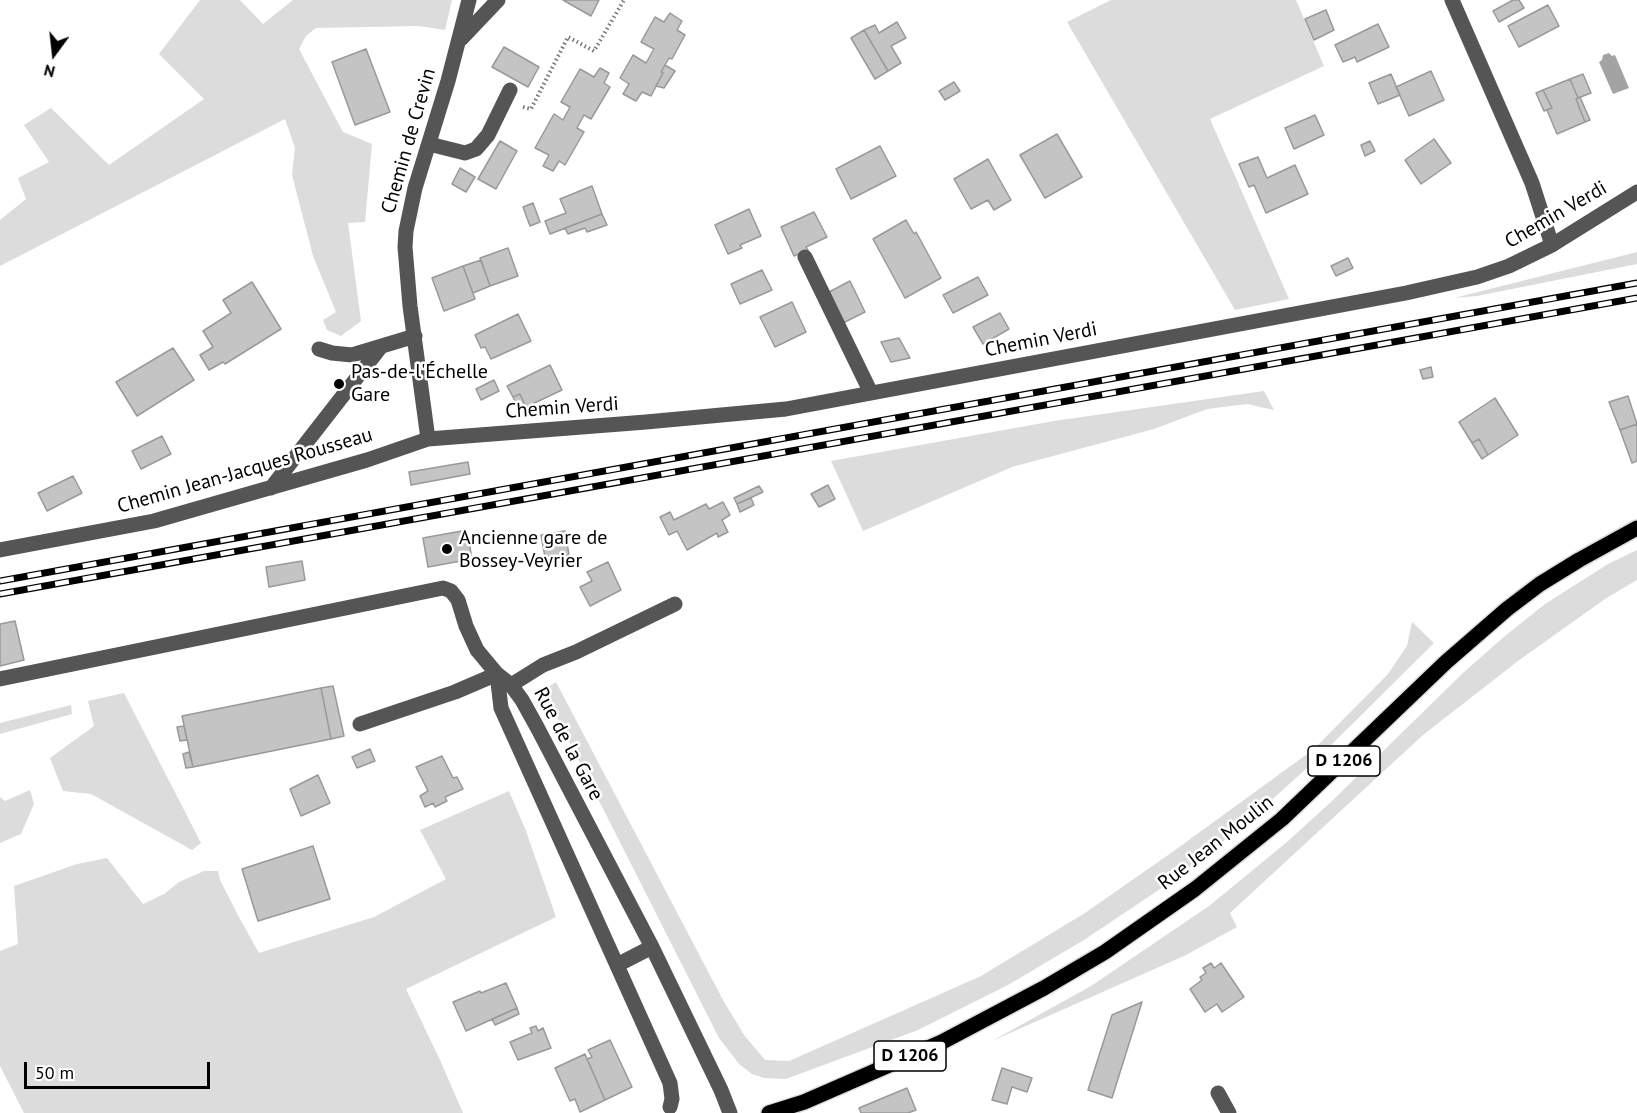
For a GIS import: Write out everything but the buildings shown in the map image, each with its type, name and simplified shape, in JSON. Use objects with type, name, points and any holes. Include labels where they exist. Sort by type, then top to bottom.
[{"type":"main road","name":"Rue Jean Moulin","points":[[770,1113],[814,1098],[942,1042],[1044,988],[1105,952],[1195,889],[1282,819],[1446,662],[1507,609],[1540,584],[1637,528]]},
{"type":"street","name":"Chemin de Crevin","points":[[428,439],[406,269],[406,231],[415,188],[459,42],[469,0]]},
{"type":"street","points":[[459,42],[498,0]]},
{"type":"street","points":[[1452,0],[1532,183],[1552,245]]},
{"type":"street","points":[[429,144],[465,153],[476,149],[488,135],[508,95]]},
{"type":"street","name":"Chemin Verdi","points":[[428,439],[774,410],[1406,293],[1477,277],[1509,266],[1552,245],[1637,192]]},
{"type":"street","points":[[805,257],[871,393]]},
{"type":"street","points":[[319,349],[352,355],[415,336]]},
{"type":"street","points":[[271,488],[380,348]]},
{"type":"street","name":"Chemin Jean-Jacques Rousseau","points":[[0,550],[154,521],[366,460],[428,439]]},
{"type":"street","name":"Rue de la Gare","points":[[0,680],[443,588],[451,591],[458,600],[477,650],[497,674],[511,685],[522,700],[652,947],[730,1113]]},
{"type":"street","points":[[511,685],[543,665],[576,652],[675,604]]},
{"type":"street","points":[[360,724],[455,692],[497,674],[501,708],[670,1083],[672,1099],[670,1107]]},
{"type":"street","points":[[617,965],[652,947]]},
{"type":"street","points":[[1218,1093],[1229,1113]]},
{"type":"path","points":[[508,95],[531,109],[568,37],[594,51],[624,0]]},
{"type":"shaded area","points":[[200,0],[240,0],[263,24],[293,0],[452,0],[445,30],[419,26],[316,28],[306,36],[299,49],[343,132],[372,144],[365,222],[348,223],[361,321],[341,336],[327,330],[323,320],[336,312],[313,256],[292,175],[295,148],[285,119],[0,266],[0,220],[26,199],[18,178],[49,162],[24,125],[51,108],[109,165],[204,99],[159,54]]},
{"type":"shaded area","points":[[1111,0],[1296,0],[1324,66],[1210,119],[1289,299],[1235,310],[1067,22]]},
{"type":"shaded area","points":[[1609,53],[1612,56],[1615,55],[1629,88],[1613,94],[1599,62],[1603,55]]},
{"type":"shaded area","points":[[1637,252],[1637,264],[1477,296],[1454,298]]},
{"type":"shaded area","points":[[1264,391],[1274,410],[1247,404],[1207,409],[1154,429],[1012,467],[863,531],[831,461],[1054,421]]},
{"type":"shaded area","points":[[1637,550],[1637,580],[1605,599],[1518,661],[1423,735],[1230,913],[1237,927],[1186,955],[992,1041],[1091,986],[1209,906],[1287,842],[1332,801],[1464,672],[1505,636],[1545,604],[1608,564]]},
{"type":"shaded area","points":[[1412,622],[1434,643],[1318,758],[1244,825],[1172,881],[1084,940],[1008,985],[918,1030],[786,1079],[764,1078],[752,1074],[739,1064],[719,1038],[543,690],[556,682],[723,1000],[744,1035],[765,1060],[789,1061],[981,976],[1085,913],[1171,853],[1314,749],[1388,674],[1407,646]]},
{"type":"shaded area","points":[[124,693],[201,843],[192,850],[91,794],[63,791],[50,758],[94,726],[88,701]]},
{"type":"shaded area","points":[[71,705],[72,714],[0,734],[0,723]]},
{"type":"shaded area","points":[[30,790],[34,804],[21,834],[0,843],[0,797],[5,801]]},
{"type":"shaded area","points":[[509,791],[526,831],[556,917],[406,989],[463,1113],[24,1113],[0,1066],[0,951],[18,944],[14,886],[77,864],[107,858],[143,904],[164,894],[179,882],[204,871],[218,871],[220,880],[259,953],[374,917],[446,879],[420,830]]},
{"type":"railway","points":[[0,581],[1637,283]]},
{"type":"railway","points":[[0,594],[1637,298]]},
{"type":"place","name":"Pas-de-l'Échelle Gare","points":[[339,384]]},
{"type":"place","name":"Ancienne gare de Bossey-Veyrier","points":[[447,549]]}]
